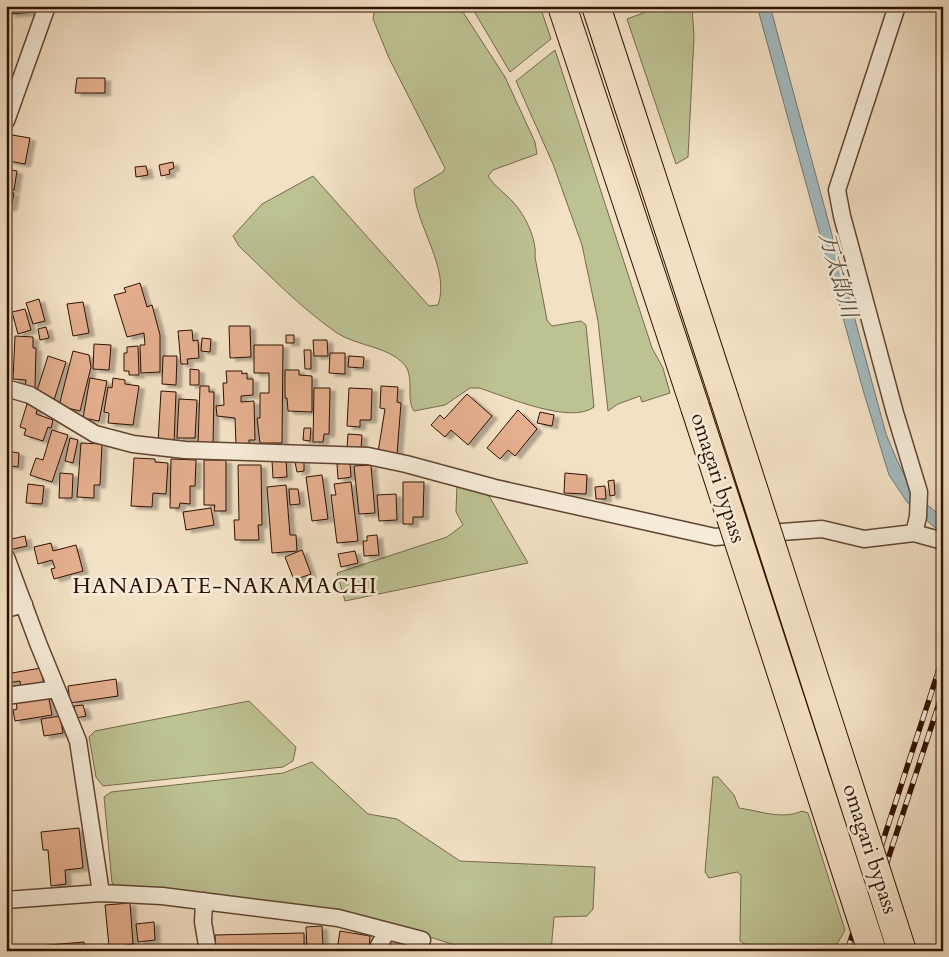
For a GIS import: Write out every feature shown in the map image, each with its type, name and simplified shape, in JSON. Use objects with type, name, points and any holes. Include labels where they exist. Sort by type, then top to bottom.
[{"type":"highway","name":"omagari bypass","points":[[562,6],[872,951]]},
{"type":"highway","name":"omagari bypass","points":[[596,6],[902,951]]},
{"type":"street","points":[[6,121],[47,6]]},
{"type":"street","points":[[897,6],[837,190],[842,216],[895,414],[919,492],[918,517],[914,534]]},
{"type":"street","points":[[6,388],[30,395],[95,434],[133,444],[185,450],[368,456],[406,464],[495,488],[715,537],[822,529],[864,540],[914,534],[943,541]]},
{"type":"street","points":[[6,556],[78,741],[101,893]]},
{"type":"street","points":[[6,609],[24,604]]},
{"type":"street","points":[[6,696],[57,689]]},
{"type":"street","points":[[6,900],[101,893],[204,901],[338,918],[422,940]]},
{"type":"street","points":[[204,901],[203,922],[208,951]]},
{"type":"street","points":[[376,951],[387,931]]},
{"type":"green space","points":[[375,6],[459,6],[505,77],[535,142],[537,154],[493,170],[488,176],[510,198],[526,220],[534,243],[547,320],[552,326],[581,321],[586,325],[594,407],[583,412],[554,411],[479,388],[470,388],[445,405],[414,411],[410,400],[409,374],[403,363],[380,349],[353,341],[337,333],[275,281],[239,246],[233,236],[262,204],[313,176],[429,306],[438,305],[441,291],[440,277],[420,217],[414,189],[443,172],[445,168],[389,58],[373,19]]},
{"type":"green space","points":[[471,6],[540,6],[551,39],[510,72]]},
{"type":"green space","points":[[662,6],[692,6],[694,37],[688,157],[676,164],[627,19]]},
{"type":"green space","points":[[555,50],[652,348],[663,368],[670,393],[642,402],[640,396],[618,404],[608,411],[598,321],[582,245],[553,164],[516,81]]},
{"type":"green space","points":[[457,484],[475,488],[489,496],[528,563],[345,601],[337,573],[447,537],[463,525],[456,512]]},
{"type":"green space","points":[[249,701],[296,747],[293,761],[283,767],[103,786],[96,777],[89,737],[95,731]]},
{"type":"green space","points":[[312,762],[368,814],[397,819],[460,861],[595,867],[593,909],[587,916],[554,917],[551,951],[473,951],[427,936],[117,887],[112,883],[104,797],[111,792],[283,773]]},
{"type":"green space","points":[[713,777],[718,777],[734,795],[739,808],[779,815],[794,814],[802,811],[808,813],[845,930],[834,947],[828,950],[811,952],[748,946],[740,941],[741,875],[737,872],[709,878],[705,872]]},
{"type":"water","name":"万太郎川","points":[[757,6],[770,6],[886,434],[907,480],[922,499],[943,517],[943,532],[934,527],[907,502],[889,475],[863,390]]},
{"type":"building","points":[[9,6],[35,6],[35,12],[10,14]]},
{"type":"building","points":[[77,78],[105,78],[105,93],[75,93]]},
{"type":"building","points":[[12,135],[30,138],[25,164],[8,161]]},
{"type":"building","points":[[173,162],[174,168],[169,170],[170,174],[161,176],[159,165]]},
{"type":"building","points":[[146,166],[148,175],[136,177],[135,167]]},
{"type":"building","points":[[6,169],[17,171],[14,190],[6,189]]},
{"type":"building","points":[[6,191],[14,193],[11,208],[6,207]]},
{"type":"building","points":[[140,283],[147,307],[152,305],[160,335],[160,372],[141,373],[140,345],[145,345],[144,333],[127,337],[114,295],[126,292],[124,288]]},
{"type":"building","points":[[39,299],[45,321],[33,324],[26,303]]},
{"type":"building","points":[[83,302],[89,333],[73,336],[67,304]]},
{"type":"building","points":[[25,309],[31,330],[18,334],[12,312]]},
{"type":"building","points":[[229,326],[250,326],[251,357],[230,358]]},
{"type":"building","points":[[46,327],[49,338],[40,340],[38,329]]},
{"type":"building","points":[[192,330],[193,341],[198,340],[199,358],[187,359],[188,364],[181,364],[178,331]]},
{"type":"building","points":[[286,335],[294,335],[294,343],[286,343]]},
{"type":"building","points":[[15,336],[33,337],[33,348],[36,348],[35,388],[25,388],[26,380],[13,379]]},
{"type":"building","points":[[202,338],[211,339],[210,352],[201,351]]},
{"type":"building","points":[[313,340],[327,340],[328,356],[314,356]]},
{"type":"building","points":[[94,344],[111,345],[109,370],[93,369]]},
{"type":"building","points":[[254,345],[283,345],[282,443],[260,443],[257,418],[260,418],[260,393],[269,393],[269,373],[254,373]]},
{"type":"building","points":[[138,346],[139,375],[129,375],[129,371],[124,371],[124,353],[127,353],[127,347]]},
{"type":"building","points":[[304,350],[311,350],[311,369],[305,369]]},
{"type":"building","points":[[73,351],[89,355],[91,367],[80,411],[59,406]]},
{"type":"building","points":[[330,353],[345,353],[345,374],[329,373]]},
{"type":"building","points":[[48,356],[66,362],[54,400],[36,394]]},
{"type":"building","points":[[163,356],[177,356],[176,385],[162,384]]},
{"type":"building","points":[[349,356],[364,357],[363,368],[348,367]]},
{"type":"building","points":[[190,369],[199,370],[199,385],[190,385]]},
{"type":"building","points":[[285,370],[299,370],[299,375],[312,376],[312,412],[288,411],[287,398],[285,398]]},
{"type":"building","points":[[226,371],[242,371],[242,374],[247,373],[247,379],[253,379],[253,395],[241,396],[241,402],[254,401],[255,440],[249,440],[249,446],[236,446],[235,418],[217,416],[216,406],[224,405],[223,383],[227,383]]},
{"type":"building","points":[[90,378],[107,381],[99,421],[83,418]]},
{"type":"building","points":[[113,378],[125,380],[125,384],[139,386],[133,425],[108,423],[109,413],[104,412],[108,387],[112,388]]},
{"type":"building","points":[[200,386],[209,386],[209,392],[214,392],[213,445],[198,444]]},
{"type":"building","points":[[381,386],[398,387],[397,402],[401,403],[397,454],[378,452],[385,409],[380,408]]},
{"type":"building","points":[[314,388],[330,388],[329,434],[324,434],[323,442],[313,442]]},
{"type":"building","points":[[349,388],[372,389],[371,420],[360,420],[360,427],[347,426]]},
{"type":"building","points":[[161,391],[176,392],[174,444],[158,443]]},
{"type":"building","points":[[467,394],[492,416],[468,445],[451,430],[445,437],[431,425],[440,415],[444,419]]},
{"type":"building","points":[[179,399],[197,400],[195,438],[177,438]]},
{"type":"building","points":[[27,404],[38,407],[36,414],[53,420],[51,428],[48,427],[43,441],[24,435],[26,429],[20,427]]},
{"type":"building","points":[[518,410],[537,429],[515,456],[508,450],[500,459],[487,448]]},
{"type":"building","points":[[540,412],[554,415],[552,426],[537,423]]},
{"type":"building","points":[[304,428],[311,428],[310,441],[303,440]]},
{"type":"building","points":[[52,430],[68,435],[52,482],[30,475],[36,458],[43,460]]},
{"type":"building","points":[[348,434],[362,435],[361,449],[347,448]]},
{"type":"building","points":[[70,438],[78,440],[73,463],[65,461]]},
{"type":"building","points":[[81,443],[102,444],[100,485],[94,485],[94,498],[77,497]]},
{"type":"building","points":[[6,451],[19,453],[18,467],[6,465]]},
{"type":"building","points":[[134,458],[155,459],[155,462],[168,463],[166,494],[153,493],[152,507],[131,506]]},
{"type":"building","points":[[171,459],[196,460],[195,486],[190,486],[190,504],[180,503],[179,508],[170,508]]},
{"type":"building","points":[[286,459],[287,477],[273,478],[272,460]]},
{"type":"building","points":[[204,460],[226,460],[226,511],[214,511],[215,505],[204,505]]},
{"type":"building","points":[[304,461],[304,471],[297,472],[295,462]]},
{"type":"building","points":[[350,462],[351,477],[338,479],[337,464]]},
{"type":"building","points":[[238,465],[261,465],[262,525],[258,525],[259,540],[235,540],[234,520],[239,520]]},
{"type":"building","points":[[371,465],[375,513],[359,514],[354,466]]},
{"type":"building","points":[[60,473],[73,474],[72,498],[59,498]]},
{"type":"building","points":[[565,473],[587,475],[586,494],[564,493]]},
{"type":"building","points":[[322,475],[328,519],[312,521],[306,477]]},
{"type":"building","points":[[614,480],[615,495],[610,496],[608,481]]},
{"type":"building","points":[[351,482],[358,541],[337,543],[331,495],[336,495],[334,484]]},
{"type":"building","points":[[403,482],[424,482],[423,517],[413,517],[413,524],[403,524]]},
{"type":"building","points":[[28,484],[44,486],[42,504],[26,503]]},
{"type":"building","points":[[286,485],[290,535],[296,535],[297,551],[272,553],[267,487]]},
{"type":"building","points":[[605,486],[606,499],[596,499],[595,487]]},
{"type":"building","points":[[289,489],[298,489],[300,504],[290,505]]},
{"type":"building","points":[[396,494],[397,520],[379,521],[377,495]]},
{"type":"building","points":[[211,508],[214,525],[186,530],[183,512]]},
{"type":"building","points":[[377,535],[379,555],[364,556],[363,541],[367,541],[367,536]]},
{"type":"building","points":[[25,536],[27,546],[9,550],[7,540]]},
{"type":"building","points":[[51,543],[53,551],[76,545],[83,571],[54,579],[51,569],[55,568],[52,560],[38,564],[34,547]]},
{"type":"building","points":[[302,550],[311,574],[294,580],[285,557]]},
{"type":"building","points":[[355,551],[358,563],[341,567],[338,554]]},
{"type":"building","points":[[41,668],[44,686],[21,690],[20,681],[8,683],[9,690],[6,691],[6,674]]},
{"type":"building","points":[[116,679],[118,696],[70,703],[68,686]]},
{"type":"building","points":[[48,694],[52,715],[15,721],[13,710],[17,709],[16,699]]},
{"type":"building","points":[[83,705],[86,716],[76,718],[74,706]]},
{"type":"building","points":[[60,716],[63,733],[44,736],[41,719]]},
{"type":"building","points":[[79,828],[83,868],[65,870],[66,884],[51,886],[48,850],[43,850],[41,832]]},
{"type":"building","points":[[130,903],[133,944],[126,945],[126,950],[115,951],[114,945],[109,946],[105,905]]},
{"type":"building","points":[[154,922],[155,940],[138,942],[136,924]]},
{"type":"building","points":[[322,926],[323,948],[307,949],[306,927]]},
{"type":"building","points":[[340,931],[370,936],[369,949],[337,951]]},
{"type":"building","points":[[304,933],[304,951],[216,951],[215,935]]},
{"type":"building","points":[[388,940],[415,947],[414,951],[386,951]]},
{"type":"building","points":[[84,942],[85,951],[25,951],[25,947]]},
{"type":"railway","points":[[847,951],[943,657]]},
{"type":"railway","points":[[858,951],[943,691]]},
{"type":"district","name":"HANADATE-NAKAMACHI","points":[[225,586]]}]
